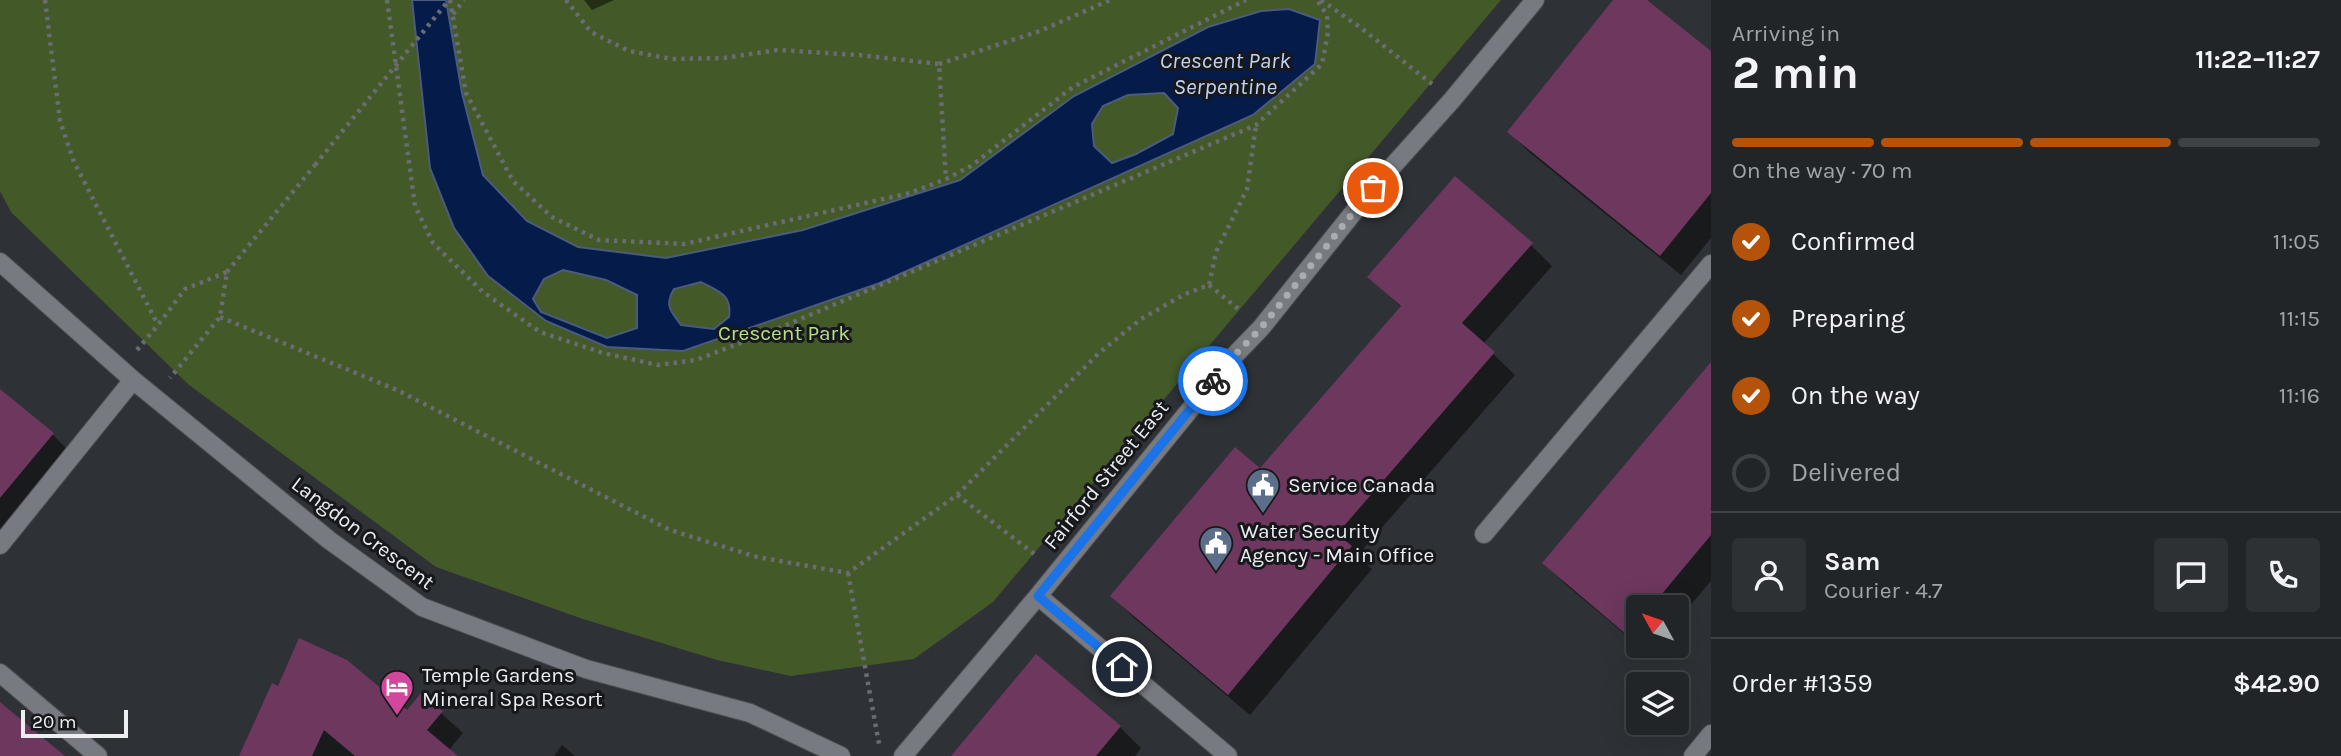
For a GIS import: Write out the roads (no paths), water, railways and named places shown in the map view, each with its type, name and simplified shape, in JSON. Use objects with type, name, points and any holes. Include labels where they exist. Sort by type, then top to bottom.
[{"type":"street","name":"Fairford Street East","points":[[903,756],[1038,596],[1232,358],[1261,328],[1373,188],[1452,100],[1535,0]]},
{"type":"street","name":"Langdon Crescent","points":[[0,262],[155,398],[330,540],[422,607],[586,669],[750,713],[841,756]]},
{"type":"street","points":[[1484,534],[1711,264]]},
{"type":"street","points":[[0,545],[126,374]]},
{"type":"street","points":[[1038,596],[1228,756]]},
{"type":"street","points":[[0,673],[98,756]]},
{"type":"street","points":[[1693,756],[1711,734]]},
{"type":"water","name":"Crescent Park Serpentine","points":[[412,0],[446,0],[462,93],[483,175],[527,221],[578,247],[666,258],[803,230],[960,180],[1074,96],[1208,27],[1261,11],[1289,9],[1320,20],[1315,64],[1253,115],[880,283],[683,351],[607,347],[546,321],[488,276],[454,228],[430,168]],"holes":[[[1164,93],[1178,108],[1173,134],[1136,154],[1112,163],[1094,146],[1092,124],[1103,106],[1128,95]],[[563,270],[606,280],[637,295],[637,328],[607,338],[541,312],[533,299],[544,279]],[[701,282],[719,291],[728,303],[729,317],[714,329],[681,325],[669,304],[674,289]]]},
{"type":"place","name":"Service Canada","points":[[1263,515]]},
{"type":"place","name":"Water Security Agency - Main Office","points":[[1216,573]]},
{"type":"place","name":"Temple Gardens Mineral Spa Resort","points":[[397,717]]},
{"type":"park label","name":"Crescent Park","points":[[784,333]]}]
